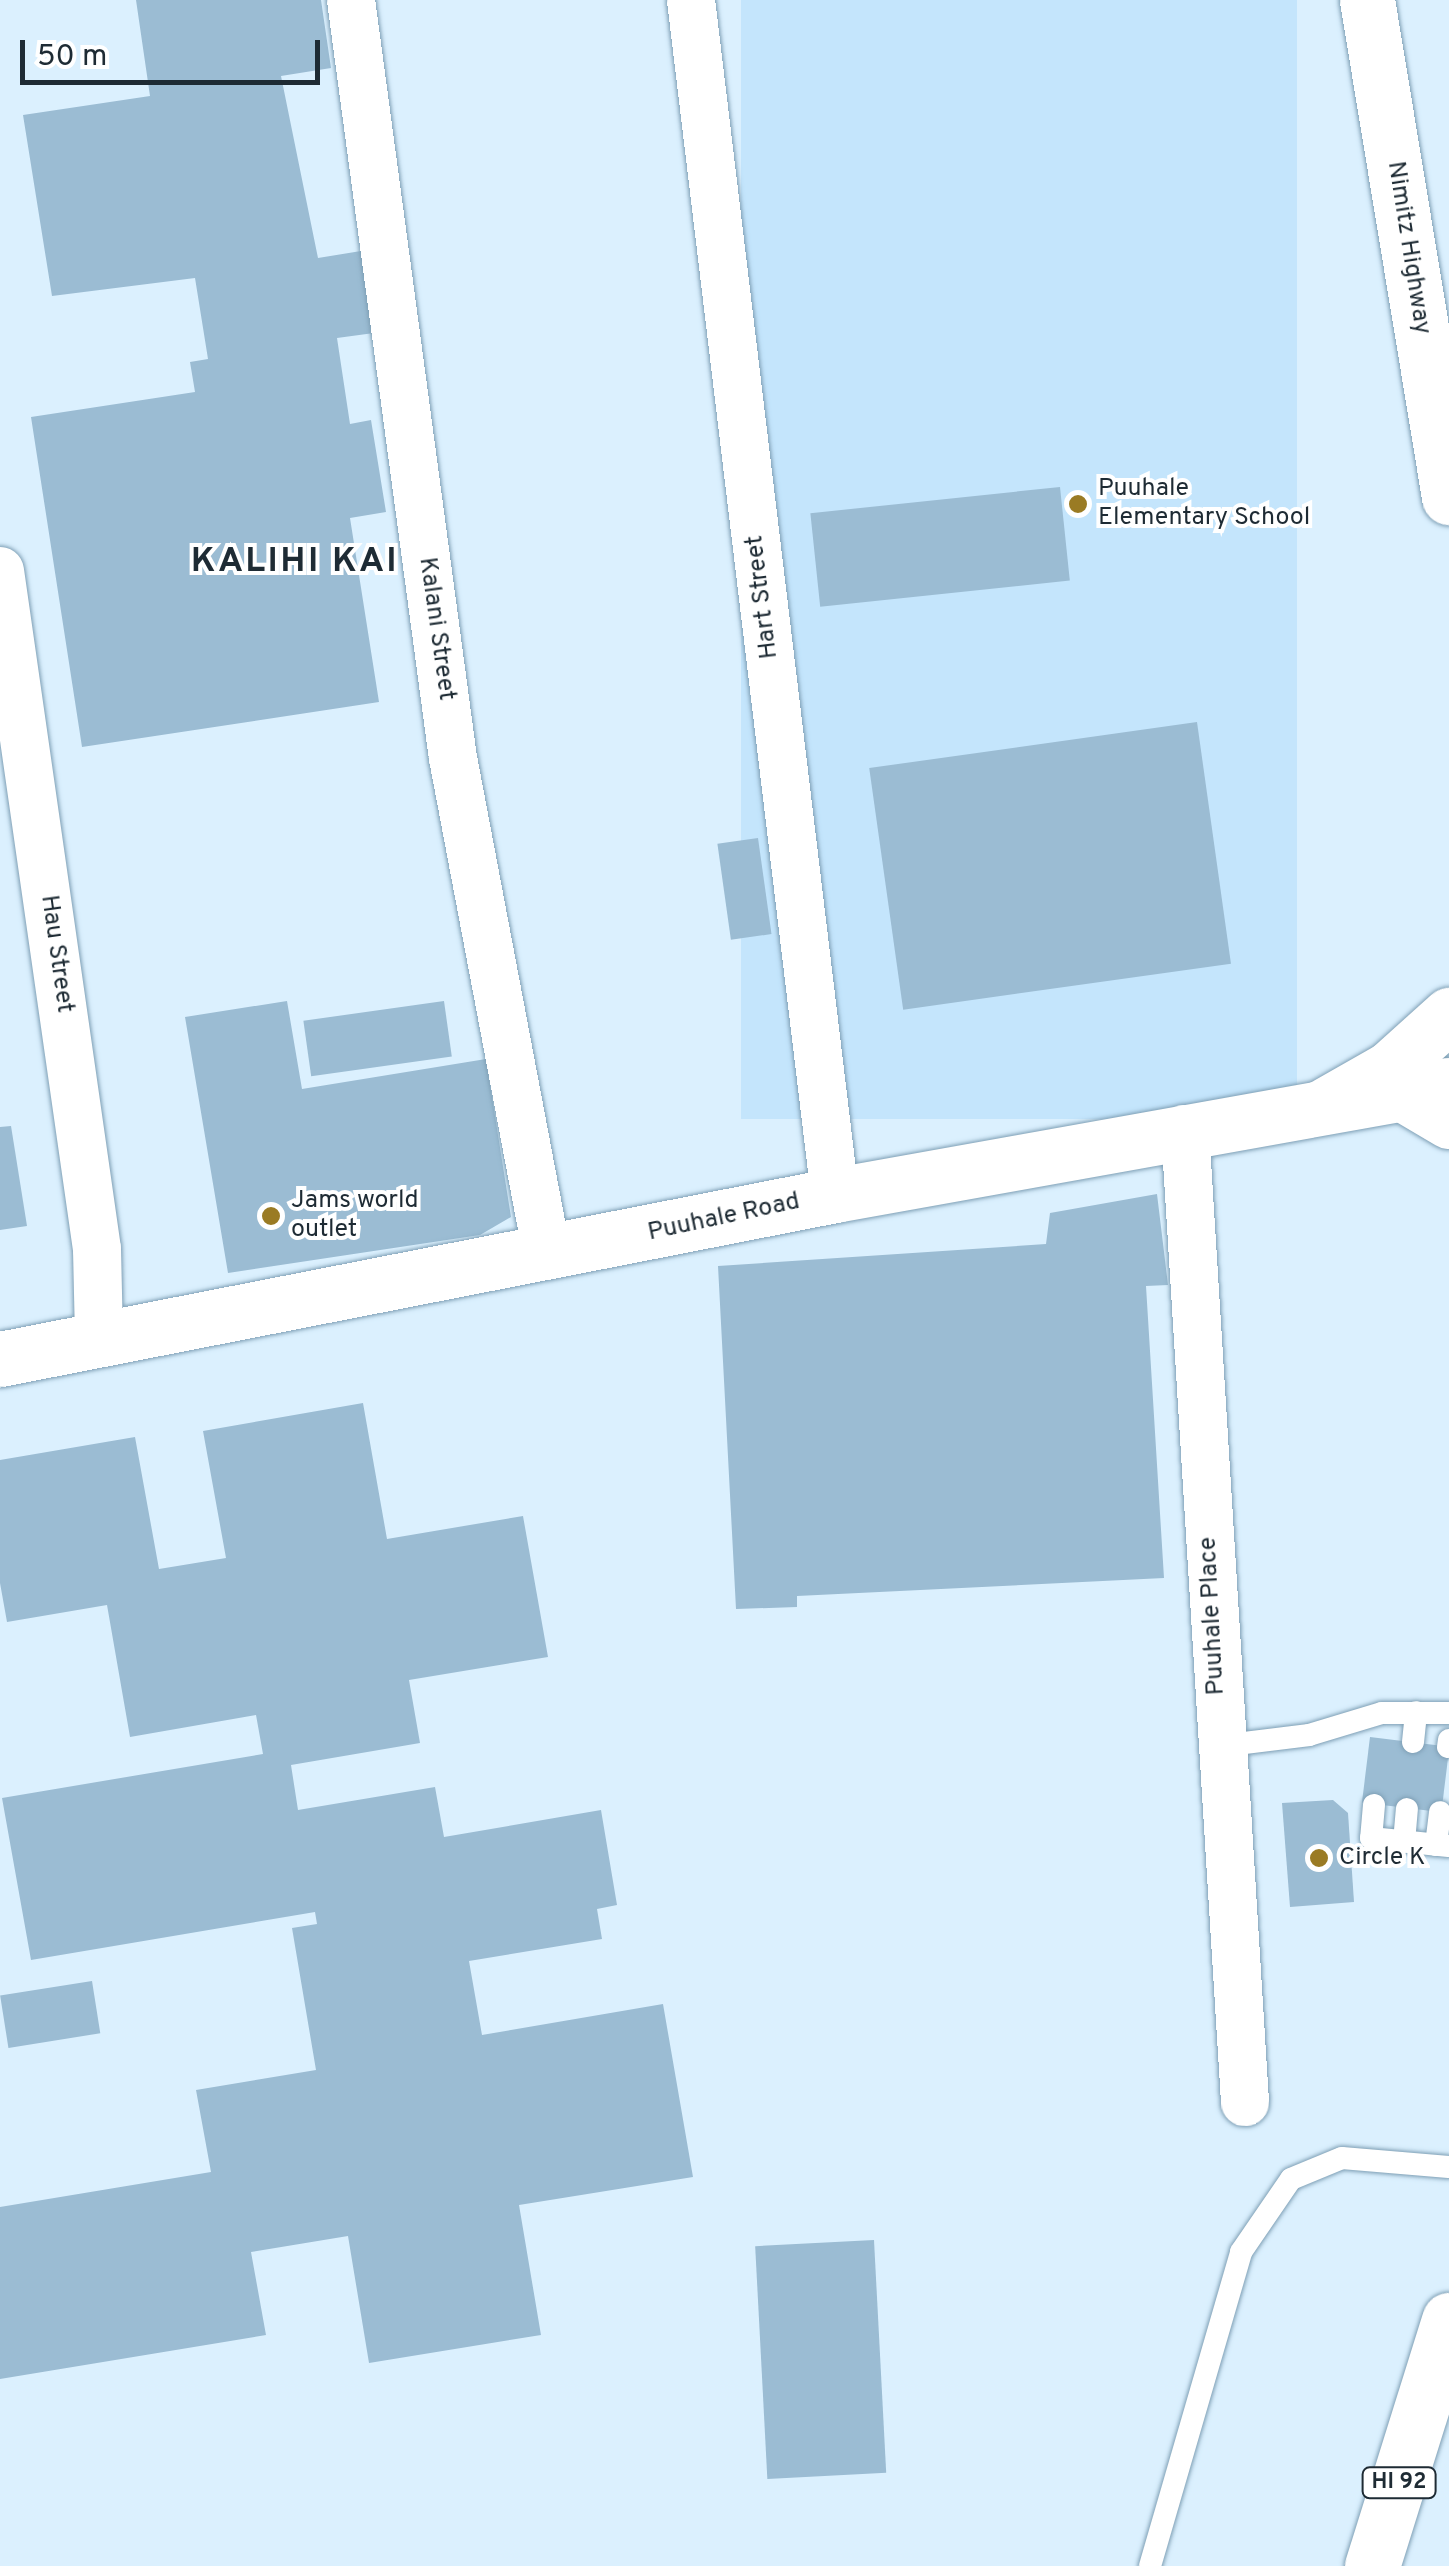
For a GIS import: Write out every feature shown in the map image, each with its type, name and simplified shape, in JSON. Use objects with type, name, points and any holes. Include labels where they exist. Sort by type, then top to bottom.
[{"type":"street","name":"Kalani Street","points":[[351,0],[453,758],[547,1254]]},
{"type":"street","name":"Hart Street","points":[[692,0],[834,1195]]},
{"type":"street","name":"Nimitz Highway","points":[[1367,0],[1449,497]]},
{"type":"street","name":"Hau Street","points":[[0,572],[97,1249],[99,1338]]},
{"type":"street","points":[[1322,1107],[1389,1068],[1449,1015]]},
{"type":"street","name":"Puuhale Road","points":[[0,1359],[834,1195],[1425,1088]]},
{"type":"street","points":[[1425,1088],[1449,1121]]},
{"type":"street","name":"Puuhale Place","points":[[1185,1129],[1220,1746],[1245,2102]]},
{"type":"street","name":"HI 92","points":[[1372,2566],[1441,2406],[1449,2320]]},
{"type":"lane","points":[[1413,1742],[1416,1712]]},
{"type":"lane","points":[[1220,1746],[1309,1736],[1382,1714],[1449,1713]]},
{"type":"lane","points":[[1380,1738],[1382,1714]]},
{"type":"lane","points":[[1374,1804],[1372,1838],[1443,1846],[1440,1812]]},
{"type":"lane","points":[[1404,1842],[1407,1809]]},
{"type":"lane","points":[[1150,2566],[1241,2252],[1292,2179],[1342,2158],[1449,2166]]},
{"type":"shaded area","name":"Puuhale Elementary School","points":[[741,0],[1297,0],[1297,1119],[741,1119]]},
{"type":"building","points":[[136,0],[321,0],[331,68],[281,76],[318,258],[361,251],[374,333],[337,338],[350,424],[371,420],[386,512],[350,518],[379,702],[82,747],[31,417],[195,392],[190,362],[208,359],[195,278],[52,296],[23,115],[150,96]]},
{"type":"building","points":[[1060,487],[1070,580],[820,607],[810,513]]},
{"type":"building","points":[[1197,722],[1231,964],[903,1010],[869,768]]},
{"type":"building","points":[[758,838],[771,934],[731,940],[717,844]]},
{"type":"building","points":[[287,1001],[302,1089],[486,1059],[511,1217],[480,1235],[228,1273],[185,1017]]},
{"type":"building","points":[[444,1001],[452,1056],[311,1076],[303,1021]]},
{"type":"building","points":[[11,1126],[27,1226],[0,1230],[0,1127]]},
{"type":"building","points":[[1157,1194],[1168,1285],[1146,1286],[1164,1578],[797,1596],[797,1607],[736,1609],[718,1266],[1046,1244],[1050,1213]]},
{"type":"building","points":[[363,1403],[387,1539],[523,1516],[548,1657],[409,1680],[420,1743],[291,1765],[298,1810],[435,1787],[444,1837],[601,1810],[617,1905],[597,1909],[602,1939],[469,1961],[482,2035],[663,2004],[693,2177],[519,2205],[541,2335],[369,2363],[348,2236],[251,2252],[266,2335],[0,2379],[0,2207],[211,2172],[196,2090],[316,2070],[292,1928],[317,1924],[315,1912],[31,1960],[2,1798],[263,1754],[256,1715],[130,1737],[107,1605],[7,1622],[0,1583],[0,1460],[135,1437],[159,1569],[226,1558],[203,1431]]},
{"type":"building","points":[[1370,1737],[1449,1747],[1441,1812],[1362,1803]]},
{"type":"building","name":"Circle K","points":[[1333,1800],[1348,1813],[1354,1902],[1290,1907],[1282,1803]]},
{"type":"building","points":[[92,1981],[100,2033],[8,2048],[0,1996]]},
{"type":"building","points":[[874,2240],[886,2473],[767,2479],[755,2246]]},
{"type":"place","name":"Puuhale Elementary School","points":[[1078,504]]},
{"type":"place","name":"Jams world outlet","points":[[271,1216]]},
{"type":"place","name":"Circle K","points":[[1319,1858]]},
{"type":"district","name":"KALIHI KAI","points":[[295,562]]}]
